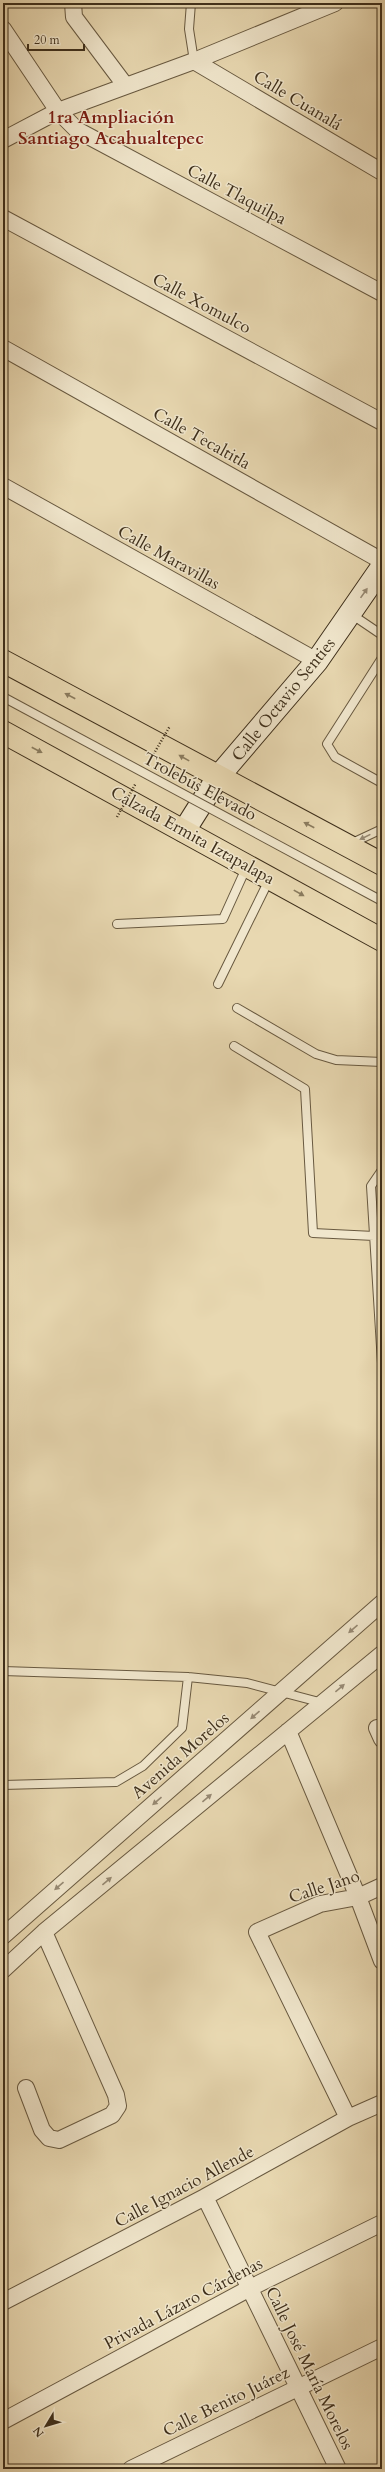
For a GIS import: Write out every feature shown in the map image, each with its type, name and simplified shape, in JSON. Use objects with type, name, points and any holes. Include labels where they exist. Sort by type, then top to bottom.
[{"type":"main road","points":[[3,661],[382,864]]},
{"type":"main road","name":"Calzada Ermita Iztapalapa","points":[[3,732],[270,877],[382,940]]},
{"type":"street","points":[[73,3],[74,17],[124,85]]},
{"type":"street","points":[[3,140],[58,111],[124,85],[194,61],[335,3]]},
{"type":"street","name":"Calle Tlaquilpa","points":[[3,29],[58,111],[77,130],[382,293]]},
{"type":"street","name":"Calle Cuanalá","points":[[194,61],[382,172]]},
{"type":"street","name":"Calle Xomulco","points":[[3,218],[382,422]]},
{"type":"street","name":"Calle Tecaltitla","points":[[3,348],[382,561]]},
{"type":"street","name":"Calle Maravillas","points":[[3,486],[317,661]]},
{"type":"street","name":"Calle Octavio Senties","points":[[184,831],[218,777],[317,661],[382,567]]},
{"type":"street","name":"Avenida Morelos","points":[[3,1936],[382,1604]]},
{"type":"street","points":[[3,1970],[44,1932],[382,1654]]},
{"type":"street","points":[[288,1731],[358,1897],[382,1961]]},
{"type":"street","name":"Calle Jano","points":[[348,2118],[257,1932],[320,1904],[358,1897],[382,1886]]},
{"type":"street","points":[[26,2088],[42,2130],[49,2138],[59,2140],[112,2115],[118,2106],[116,2095],[44,1932]]},
{"type":"street","name":"Calle Ignacio Allende","points":[[3,2302],[205,2197],[348,2118],[382,2103]]},
{"type":"street","name":"Calle José María Morelos","points":[[205,2197],[338,2469]]},
{"type":"street","name":"Privada Lázaro Cárdenas","points":[[3,2421],[250,2288],[382,2223]]},
{"type":"street","name":"Calle Benito Juárez","points":[[131,2469],[298,2386],[382,2347]]},
{"type":"lane","points":[[191,3],[189,30],[194,61]]},
{"type":"lane","points":[[350,613],[382,635]]},
{"type":"lane","points":[[382,658],[327,744],[335,757],[382,783]]},
{"type":"lane","name":"Trolebús Elevado","points":[[3,697],[382,901]]},
{"type":"lane","points":[[348,845],[382,829]]},
{"type":"lane","points":[[117,924],[223,919],[248,866]]},
{"type":"lane","points":[[218,984],[270,877]]},
{"type":"lane","points":[[237,1008],[316,1054],[336,1060],[382,1062]]},
{"type":"lane","points":[[234,1046],[305,1089],[313,1233],[374,1236]]},
{"type":"lane","points":[[382,1170],[371,1186],[382,1363]]},
{"type":"lane","points":[[3,1671],[188,1677],[247,1683],[323,1703]]},
{"type":"lane","points":[[3,1785],[116,1782],[143,1766],[182,1728],[188,1677]]},
{"type":"district","name":"1ra Ampliación Santiago Acahualtepec","points":[[111,127]]}]
